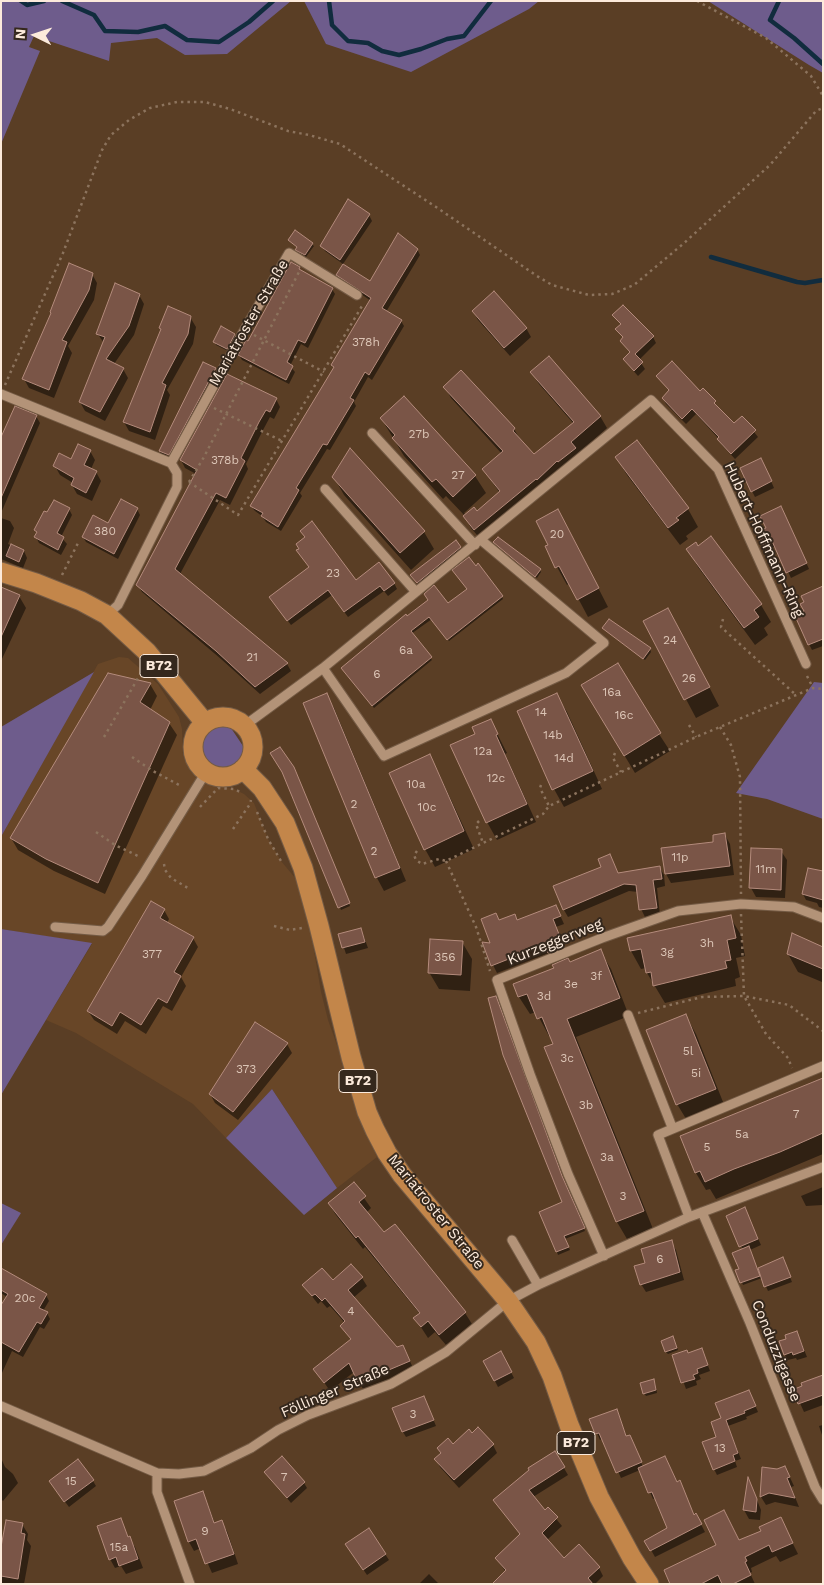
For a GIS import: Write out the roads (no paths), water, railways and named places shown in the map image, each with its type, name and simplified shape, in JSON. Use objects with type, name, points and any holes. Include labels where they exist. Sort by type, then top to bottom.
[{"type":"main road","name":"B72","points":[[1,572],[64,594],[107,615],[147,652],[205,723]]},
{"type":"main road","points":[[225,717],[236,720],[244,726],[250,734],[253,743],[249,762],[243,769],[235,775],[215,776],[206,772],[198,764],[193,753],[193,742],[197,731],[205,723],[214,718],[225,717]]},
{"type":"main road","name":"Mariatroster Straße","points":[[243,769],[262,788],[285,823],[302,868],[319,926],[351,1057],[367,1112],[375,1130],[387,1154],[402,1175],[508,1301],[536,1342],[552,1376],[582,1457],[609,1518],[649,1584]]},
{"type":"street","name":"Mariatroster Straße","points":[[170,464],[289,253],[357,295]]},
{"type":"street","points":[[1,394],[170,464],[178,473],[178,487],[118,604],[107,615]]},
{"type":"street","name":"Hubert-Hoffmann-Ring","points":[[244,726],[323,668],[651,400],[718,469],[806,664]]},
{"type":"street","points":[[323,668],[384,756],[566,673],[604,643],[478,542],[372,433]]},
{"type":"street","points":[[325,489],[416,592]]},
{"type":"street","points":[[55,926],[103,931],[108,927],[206,772]]},
{"type":"street","name":"Kurzeggerweg","points":[[604,1256],[568,1174],[497,980],[602,938],[678,911],[742,904],[794,907],[823,918]]},
{"type":"street","points":[[628,1015],[672,1128]]},
{"type":"street","points":[[689,1217],[658,1135],[823,1066]]},
{"type":"street","points":[[508,1301],[538,1285],[689,1217],[823,1167]]},
{"type":"street","name":"Conduzzigasse","points":[[702,1212],[750,1323],[815,1487],[823,1500]]},
{"type":"street","points":[[512,1240],[538,1285]]},
{"type":"street","name":"Föllinger Straße","points":[[1,1406],[157,1473],[179,1474],[204,1471],[251,1448],[278,1430],[308,1414],[392,1384],[446,1352],[508,1301]]},
{"type":"street","points":[[157,1473],[157,1492],[190,1584]]},
{"type":"waterway","points":[[21,1],[27,5],[44,1]]},
{"type":"waterway","points":[[62,1],[94,15],[105,31],[138,32],[165,26],[187,40],[219,42],[249,22],[273,1]]},
{"type":"waterway","points":[[329,1],[332,25],[348,41],[368,43],[382,51],[399,55],[447,39],[464,36],[491,1]]},
{"type":"waterway","points":[[779,1],[770,20],[823,64]]},
{"type":"waterway","points":[[711,257],[797,282],[805,283],[823,280]]}]
